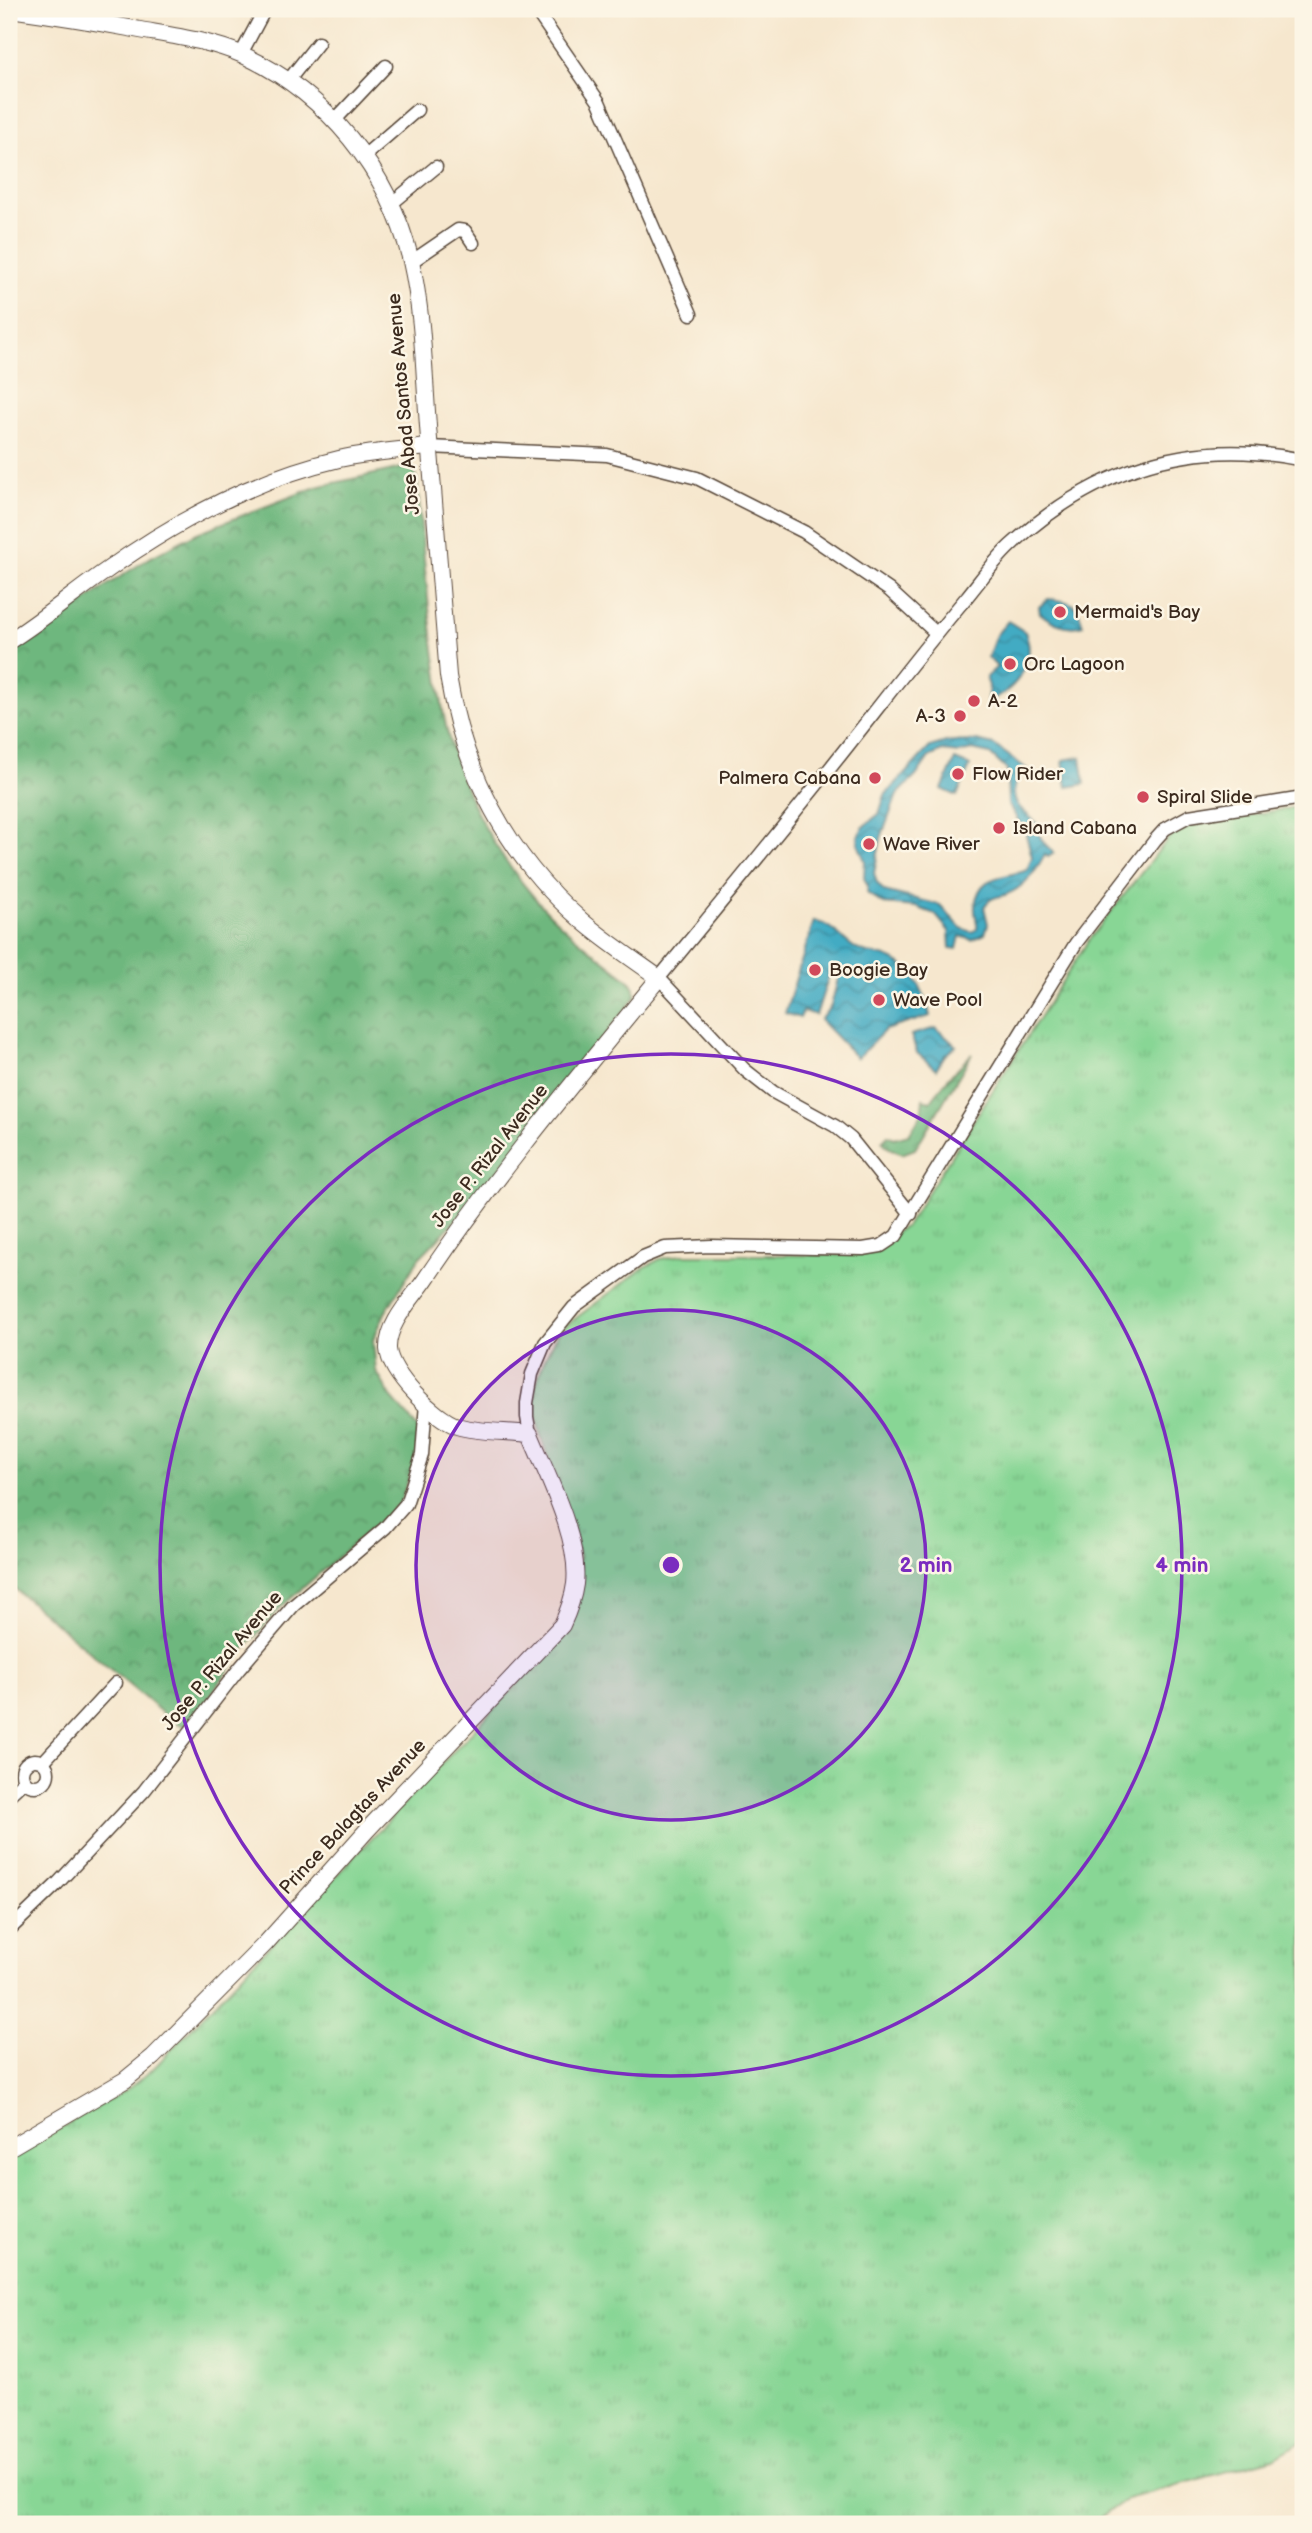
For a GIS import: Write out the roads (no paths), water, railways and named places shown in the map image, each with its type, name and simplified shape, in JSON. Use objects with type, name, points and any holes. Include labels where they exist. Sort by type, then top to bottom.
[{"type":"main road","name":"Jose Abad Santos Avenue","points":[[10,9],[165,34],[240,54],[288,81],[315,101],[335,120],[364,156],[391,204],[411,262],[420,326],[449,676],[453,708],[467,755],[490,806],[513,845],[542,881],[582,921],[659,978]]},
{"type":"main road","points":[[9,641],[136,551],[217,504],[279,478],[340,458],[429,447]]},
{"type":"main road","name":"Jose P. Rizal Avenue","points":[[530,1434],[456,1425],[443,1419],[407,1385],[390,1359],[388,1347],[392,1329],[445,1249],[506,1165],[659,978]]},
{"type":"main road","name":"Prince Balagtas Avenue","points":[[9,2148],[125,2080],[162,2049],[266,1943],[367,1830],[562,1625],[575,1583],[575,1563],[568,1530],[530,1434]]},
{"type":"street","points":[[240,54],[265,9]]},
{"type":"street","points":[[536,9],[599,102],[691,314]]},
{"type":"street","points":[[288,81],[318,43]]},
{"type":"street","points":[[335,120],[386,66]]},
{"type":"street","points":[[364,156],[417,110]]},
{"type":"street","points":[[391,204],[436,167]]},
{"type":"street","points":[[411,262],[458,230],[465,231],[472,243]]},
{"type":"street","points":[[429,447],[607,455],[697,478],[804,532],[889,590],[936,633]]},
{"type":"street","points":[[911,1214],[851,1139],[835,1126],[794,1105],[745,1070],[659,978],[791,818],[936,633],[1008,548],[1045,516],[1116,475],[1158,460],[1196,454],[1234,453],[1303,460]]},
{"type":"street","points":[[530,1434],[527,1403],[532,1374],[545,1343],[574,1307],[643,1257],[665,1248],[688,1247],[873,1248],[896,1236],[1076,943],[1165,829],[1189,816],[1303,798]]},
{"type":"street","name":"Jose P. Rizal Avenue","points":[[10,1924],[57,1884],[144,1791],[239,1669],[293,1606],[385,1528],[406,1504],[422,1455],[426,1403]]},
{"type":"street","points":[[43,1762],[116,1684]]},
{"type":"street","points":[[34,1760],[43,1762],[48,1769],[45,1782],[32,1787],[24,1781],[22,1771],[26,1763],[34,1760]]},
{"type":"street","points":[[9,1795],[24,1781]]},
{"type":"water","name":"Mermaid's Bay","points":[[1048,599],[1073,604],[1083,625],[1066,626],[1045,617],[1040,613],[1039,607]]},
{"type":"water","name":"Orc Lagoon","points":[[1008,621],[1025,632],[1028,643],[1026,664],[1007,691],[987,702],[989,686],[986,677],[997,667],[988,657],[996,635]]},
{"type":"water","name":"Wave River","points":[[977,741],[994,745],[1027,769],[1019,777],[1016,775],[1015,799],[1020,808],[1037,824],[1040,829],[1037,831],[1043,842],[1054,853],[1048,857],[1045,854],[1025,883],[989,901],[984,907],[988,924],[985,934],[972,940],[960,936],[957,949],[950,948],[949,931],[935,914],[916,907],[883,904],[867,893],[865,861],[858,836],[864,826],[879,814],[885,795],[930,747],[946,742]],"holes":[[[972,750],[990,754],[1007,770],[1008,804],[1025,831],[1032,857],[1027,870],[994,879],[982,887],[975,906],[977,929],[972,932],[961,928],[940,905],[884,891],[877,883],[874,873],[881,838],[897,795],[916,776],[929,757],[942,751],[959,753]]]},
{"type":"water","points":[[1081,757],[1085,784],[1067,787],[1063,760]]},
{"type":"water","name":"Flow Rider","points":[[955,760],[970,766],[957,796],[942,789]]},
{"type":"water","name":"Wave Pool","points":[[814,921],[831,929],[859,950],[886,957],[904,967],[921,989],[930,1016],[885,1030],[857,1058],[820,1020],[831,1006],[840,971],[837,966],[831,969],[816,1015],[803,1011],[800,1018],[785,1013]]},
{"type":"water","points":[[936,1028],[956,1046],[945,1055],[936,1069],[917,1053],[911,1035]]},
{"type":"place","name":"Mermaid's Bay","points":[[1060,612]]},
{"type":"place","name":"Orc Lagoon","points":[[1010,664]]},
{"type":"place","name":"A-2","points":[[974,701]]},
{"type":"place","name":"A-3","points":[[960,716]]},
{"type":"place","name":"Flow Rider","points":[[958,774]]},
{"type":"place","name":"Palmera Cabana","points":[[875,778]]},
{"type":"place","name":"Spiral Slide","points":[[1143,797]]},
{"type":"place","name":"Island Cabana","points":[[999,828]]},
{"type":"place","name":"Wave River","points":[[869,844]]},
{"type":"place","name":"Boogie Bay","points":[[815,970]]},
{"type":"place","name":"Wave Pool","points":[[879,1000]]}]
